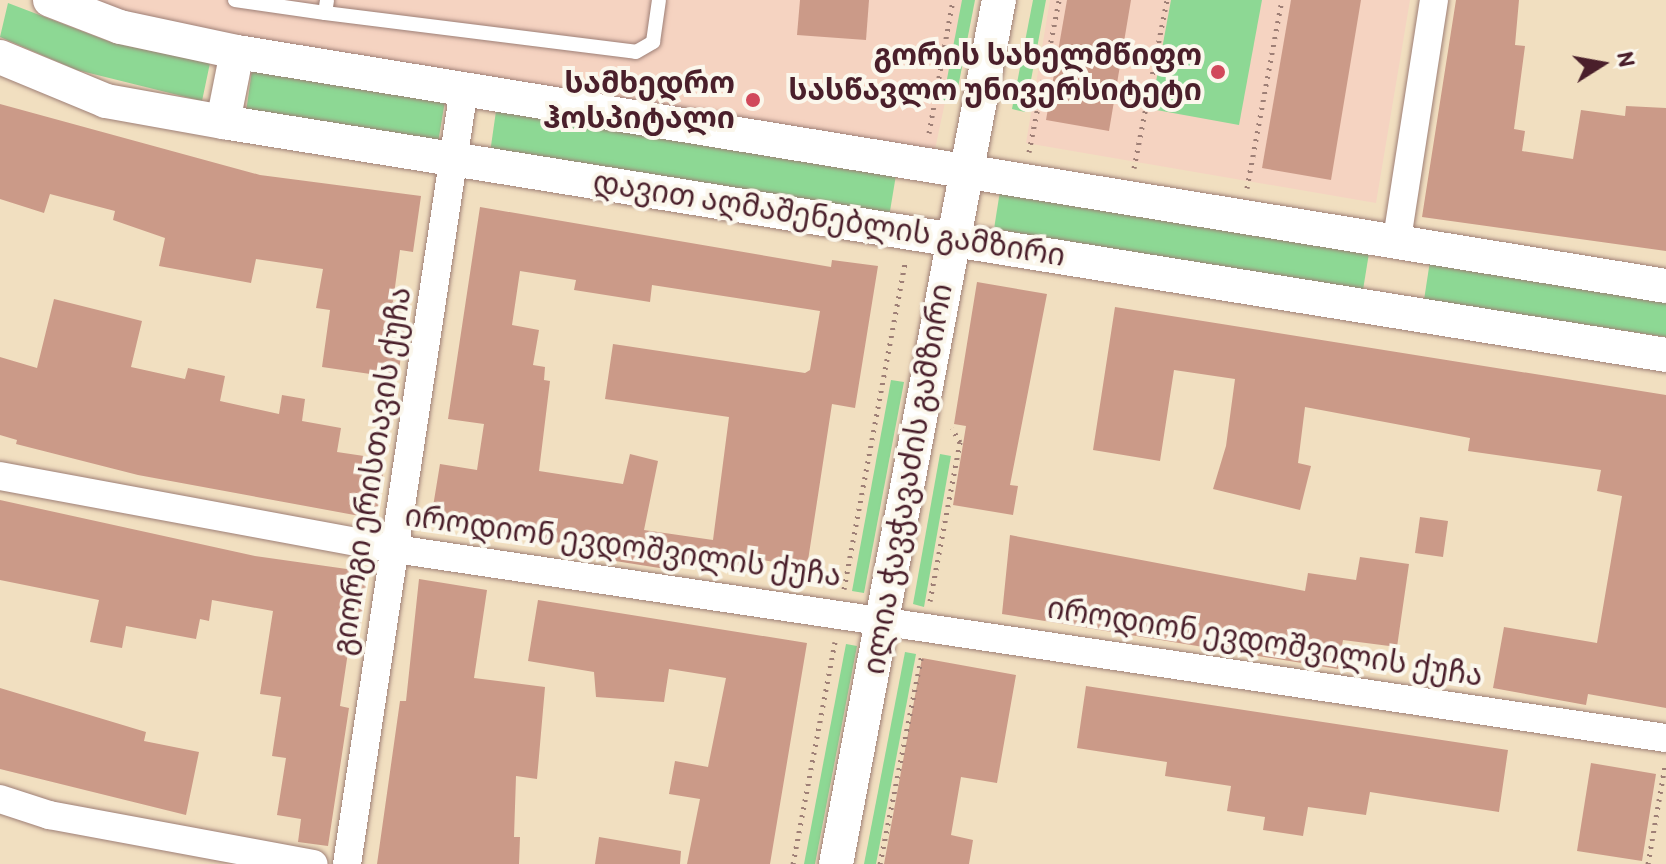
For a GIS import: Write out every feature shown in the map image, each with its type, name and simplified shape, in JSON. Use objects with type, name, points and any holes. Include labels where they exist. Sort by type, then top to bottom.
[{"type":"street","points":[[50,0],[120,27],[237,52],[1397,239],[1666,286]]},
{"type":"street","name":"ილია ჭავჭავაძის გამზირი","points":[[836,864],[999,0]]},
{"type":"street","points":[[1397,239],[1434,0]]},
{"type":"street","points":[[223,122],[237,52]]},
{"type":"street","name":"დავით აღმაშენებლის გამზირი","points":[[0,57],[106,101],[223,122],[1666,355]]},
{"type":"street","name":"გიორგი ერისთავის ქუჩა","points":[[347,864],[464,89]]},
{"type":"street","name":"იროდიონ ევდოშვილის ქუჩა","points":[[0,476],[395,549],[884,618],[1666,738]]},
{"type":"street","points":[[0,799],[49,815],[313,864]]},
{"type":"lane","points":[[235,0],[326,6],[636,52],[653,42],[659,0]]},
{"type":"path","points":[[928,140],[953,0]]},
{"type":"path","points":[[1027,163],[1059,0]]},
{"type":"path","points":[[1131,179],[1167,0]]},
{"type":"path","points":[[1246,198],[1282,0]]},
{"type":"path","points":[[844,589],[907,249]]},
{"type":"path","points":[[793,864],[835,641]]},
{"type":"path","points":[[880,864],[924,643]]},
{"type":"path","points":[[1648,864],[1666,760]]},
{"type":"shaded area","name":"სამხედრო ჰოსპიტალი","points":[[62,0],[967,0],[935,149],[920,157],[253,51]]},
{"type":"shaded area","name":"გორის სახელმწიფო სასწავლო უნივერსიტეტი","points":[[1050,0],[1410,0],[1376,203],[1026,143]]},
{"type":"green space","points":[[962,0],[975,0],[955,103],[943,100]]},
{"type":"green space","points":[[1033,0],[1046,0],[1025,112],[1012,109]]},
{"type":"green space","points":[[1171,0],[1262,0],[1239,125],[1151,109]]},
{"type":"green space","points":[[8,3],[113,43],[210,63],[202,101],[77,70],[0,37]]},
{"type":"green space","points":[[252,70],[445,101],[438,143],[246,112]]},
{"type":"green space","points":[[496,111],[896,175],[889,217],[490,153]]},
{"type":"green space","points":[[1000,191],[1369,253],[1363,290],[994,229]]},
{"type":"green space","points":[[1430,261],[1666,298],[1666,337],[1424,300]]},
{"type":"green space","points":[[891,380],[904,382],[864,593],[852,591]]},
{"type":"green space","points":[[940,454],[951,456],[924,607],[913,604]]},
{"type":"green space","points":[[846,644],[857,646],[815,864],[804,864]]},
{"type":"green space","points":[[905,652],[916,654],[876,864],[864,864]]},
{"type":"building","points":[[800,0],[869,0],[866,40],[797,35]]},
{"type":"building","points":[[1067,0],[1131,0],[1109,131],[1046,120]]},
{"type":"building","points":[[1291,0],[1361,0],[1331,180],[1262,168]]},
{"type":"building","points":[[1456,0],[1519,0],[1515,45],[1525,46],[1514,129],[1525,131],[1522,151],[1573,159],[1581,110],[1625,116],[1626,106],[1666,108],[1666,251],[1422,217]]},
{"type":"building","points":[[0,104],[260,175],[421,196],[413,252],[400,250],[393,302],[408,304],[398,378],[322,367],[330,310],[316,308],[323,269],[256,259],[251,283],[159,266],[165,238],[113,220],[115,211],[50,194],[44,213],[0,199]]},
{"type":"building","points":[[480,207],[831,267],[832,260],[878,266],[855,408],[832,404],[807,567],[742,557],[740,567],[674,557],[672,570],[590,557],[591,547],[430,525],[440,464],[477,470],[484,424],[448,419]],"holes":[[[520,271],[576,280],[574,290],[650,302],[652,285],[820,311],[810,370],[805,373],[613,344],[605,399],[729,417],[713,540],[644,530],[658,461],[630,454],[623,484],[539,471],[550,381],[544,380],[545,367],[533,365],[539,330],[512,325]]]},
{"type":"building","points":[[977,282],[1047,294],[1010,485],[1018,486],[1013,515],[953,505],[966,426],[954,424]]},
{"type":"building","points":[[54,299],[142,321],[131,367],[185,379],[188,368],[225,376],[220,401],[279,414],[282,395],[305,399],[302,421],[341,428],[337,452],[364,456],[362,466],[384,469],[376,519],[138,475],[16,444],[17,440],[0,435],[0,357],[37,368]]},
{"type":"building","points":[[1115,307],[1666,395],[1666,708],[1588,694],[1586,705],[1493,688],[1504,627],[1597,643],[1622,496],[1597,491],[1601,470],[1468,451],[1470,438],[1305,407],[1298,463],[1311,466],[1300,510],[1213,489],[1226,446],[1235,379],[1174,370],[1160,461],[1093,450]]},
{"type":"building","points":[[0,500],[255,556],[368,572],[359,633],[351,632],[340,706],[349,708],[328,846],[298,842],[301,819],[277,815],[286,758],[272,756],[281,697],[260,694],[273,611],[212,600],[209,621],[200,619],[196,639],[126,626],[122,648],[90,642],[99,600],[0,580]]},
{"type":"building","points":[[1420,517],[1448,521],[1443,557],[1415,553]]},
{"type":"building","points":[[1010,535],[1305,591],[1308,573],[1356,580],[1360,557],[1409,564],[1397,647],[1343,640],[1338,669],[1002,614]]},
{"type":"building","points":[[419,579],[487,590],[474,678],[545,687],[537,779],[516,776],[514,837],[520,837],[519,864],[377,864],[400,701],[406,701]]},
{"type":"building","points":[[538,600],[807,643],[770,864],[687,864],[700,799],[669,794],[675,761],[708,767],[726,678],[669,669],[664,702],[596,697],[594,672],[528,661]]},
{"type":"building","points":[[922,658],[1016,675],[997,783],[961,777],[951,835],[973,840],[969,864],[884,864]]},
{"type":"building","points":[[1086,686],[1508,750],[1499,812],[1370,792],[1366,815],[1308,807],[1303,836],[1263,830],[1265,817],[1227,811],[1231,786],[1165,776],[1167,762],[1077,748]]},
{"type":"building","points":[[0,688],[146,732],[144,741],[199,752],[186,815],[0,769]]},
{"type":"building","points":[[1591,763],[1656,774],[1642,861],[1577,851]]},
{"type":"building","points":[[599,837],[681,851],[680,864],[595,864]]},
{"type":"place","name":"გორის სახელმწიფო სასწავლო უნივერსიტეტი","points":[[1218,72]]},
{"type":"place","name":"სამხედრო ჰოსპიტალი","points":[[753,100]]}]
